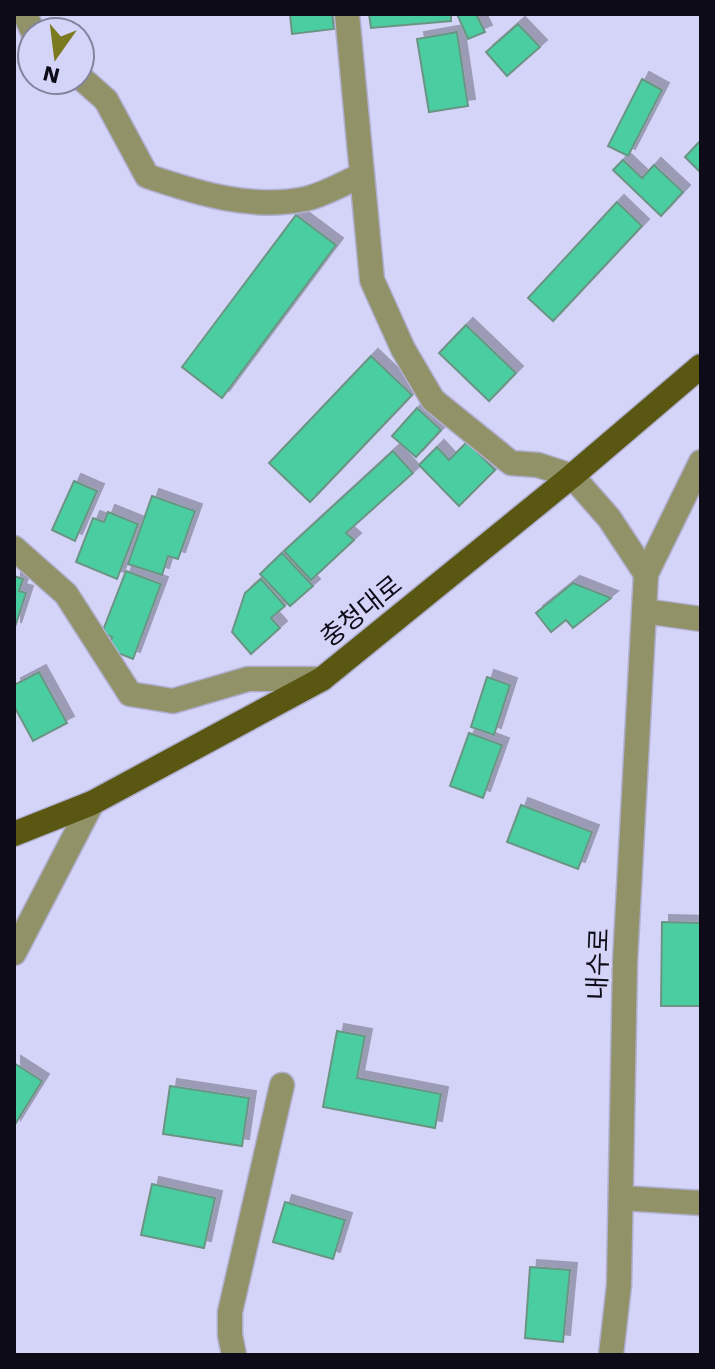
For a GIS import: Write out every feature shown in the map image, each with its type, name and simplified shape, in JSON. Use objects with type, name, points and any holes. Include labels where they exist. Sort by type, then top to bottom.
[{"type":"main road","name":"충청대로","points":[[14,834],[92,803],[322,679],[572,476],[701,366]]},
{"type":"street","points":[[347,14],[372,280],[403,349],[433,400],[511,463],[538,465],[572,476],[609,518],[646,574]]},
{"type":"street","points":[[96,91],[106,100],[147,176],[194,192],[257,203],[306,199],[362,175]]},
{"type":"street","points":[[646,574],[701,462]]},
{"type":"street","points":[[14,548],[66,594],[130,694],[173,701],[248,679],[322,679]]},
{"type":"street","name":"내수로","points":[[611,1355],[619,1285],[625,962],[646,574]]},
{"type":"street","points":[[644,611],[701,619]]},
{"type":"street","points":[[14,953],[92,803]]},
{"type":"street","points":[[234,1355],[230,1312],[282,1085]]},
{"type":"street","points":[[621,1198],[701,1203]]},
{"type":"building","points":[[290,14],[332,14],[334,29],[292,34]]},
{"type":"building","points":[[369,14],[451,14],[451,21],[371,28]]},
{"type":"building","points":[[457,14],[476,14],[485,32],[468,39]]},
{"type":"building","points":[[518,24],[540,47],[507,76],[486,52]]},
{"type":"building","points":[[457,32],[468,106],[429,112],[417,39]]},
{"type":"building","points":[[642,79],[662,90],[628,156],[608,146]]},
{"type":"building","points":[[701,140],[701,173],[685,157]]},
{"type":"building","points":[[623,160],[642,178],[654,165],[683,192],[661,216],[613,170]]},
{"type":"building","points":[[617,202],[642,226],[553,321],[528,298]]},
{"type":"building","points":[[296,215],[336,245],[222,398],[182,367]]},
{"type":"building","points":[[466,325],[516,373],[489,401],[439,353]]},
{"type":"building","points":[[371,356],[412,395],[310,502],[269,463]]},
{"type":"building","points":[[417,408],[441,430],[416,457],[392,436]]},
{"type":"building","points":[[467,442],[495,470],[459,506],[419,465],[437,447],[449,460]]},
{"type":"building","points":[[393,451],[413,473],[346,533],[354,540],[311,580],[284,551]]},
{"type":"building","points":[[74,481],[97,491],[75,541],[52,530]]},
{"type":"building","points":[[152,496],[195,511],[178,559],[168,556],[162,575],[128,564]]},
{"type":"building","points":[[108,512],[138,524],[117,579],[76,562],[93,518],[104,522]]},
{"type":"building","points":[[282,553],[313,586],[290,606],[260,574]]},
{"type":"building","points":[[126,571],[161,584],[133,659],[108,649],[112,637],[102,633]]},
{"type":"building","points":[[14,576],[23,579],[19,591],[26,593],[14,630]]},
{"type":"building","points":[[261,579],[285,606],[271,618],[280,628],[251,654],[232,632],[245,593]]},
{"type":"building","points":[[573,583],[611,598],[573,628],[566,620],[551,632],[536,613]]},
{"type":"building","points":[[39,672],[67,723],[33,741],[14,706],[14,685]]},
{"type":"building","points":[[487,677],[510,685],[494,735],[471,727]]},
{"type":"building","points":[[469,733],[502,745],[483,798],[450,786]]},
{"type":"building","points":[[521,805],[592,832],[578,869],[507,842]]},
{"type":"building","points":[[662,922],[701,923],[701,1006],[661,1006]]},
{"type":"building","points":[[337,1031],[365,1036],[357,1078],[441,1094],[435,1128],[323,1107]]},
{"type":"building","points":[[14,1063],[42,1081],[14,1126]]},
{"type":"building","points":[[170,1086],[249,1098],[242,1146],[163,1134]]},
{"type":"building","points":[[152,1184],[215,1198],[204,1248],[141,1235]]},
{"type":"building","points":[[285,1202],[345,1220],[333,1259],[273,1242]]},
{"type":"building","points":[[530,1267],[570,1270],[563,1342],[525,1338]]}]
